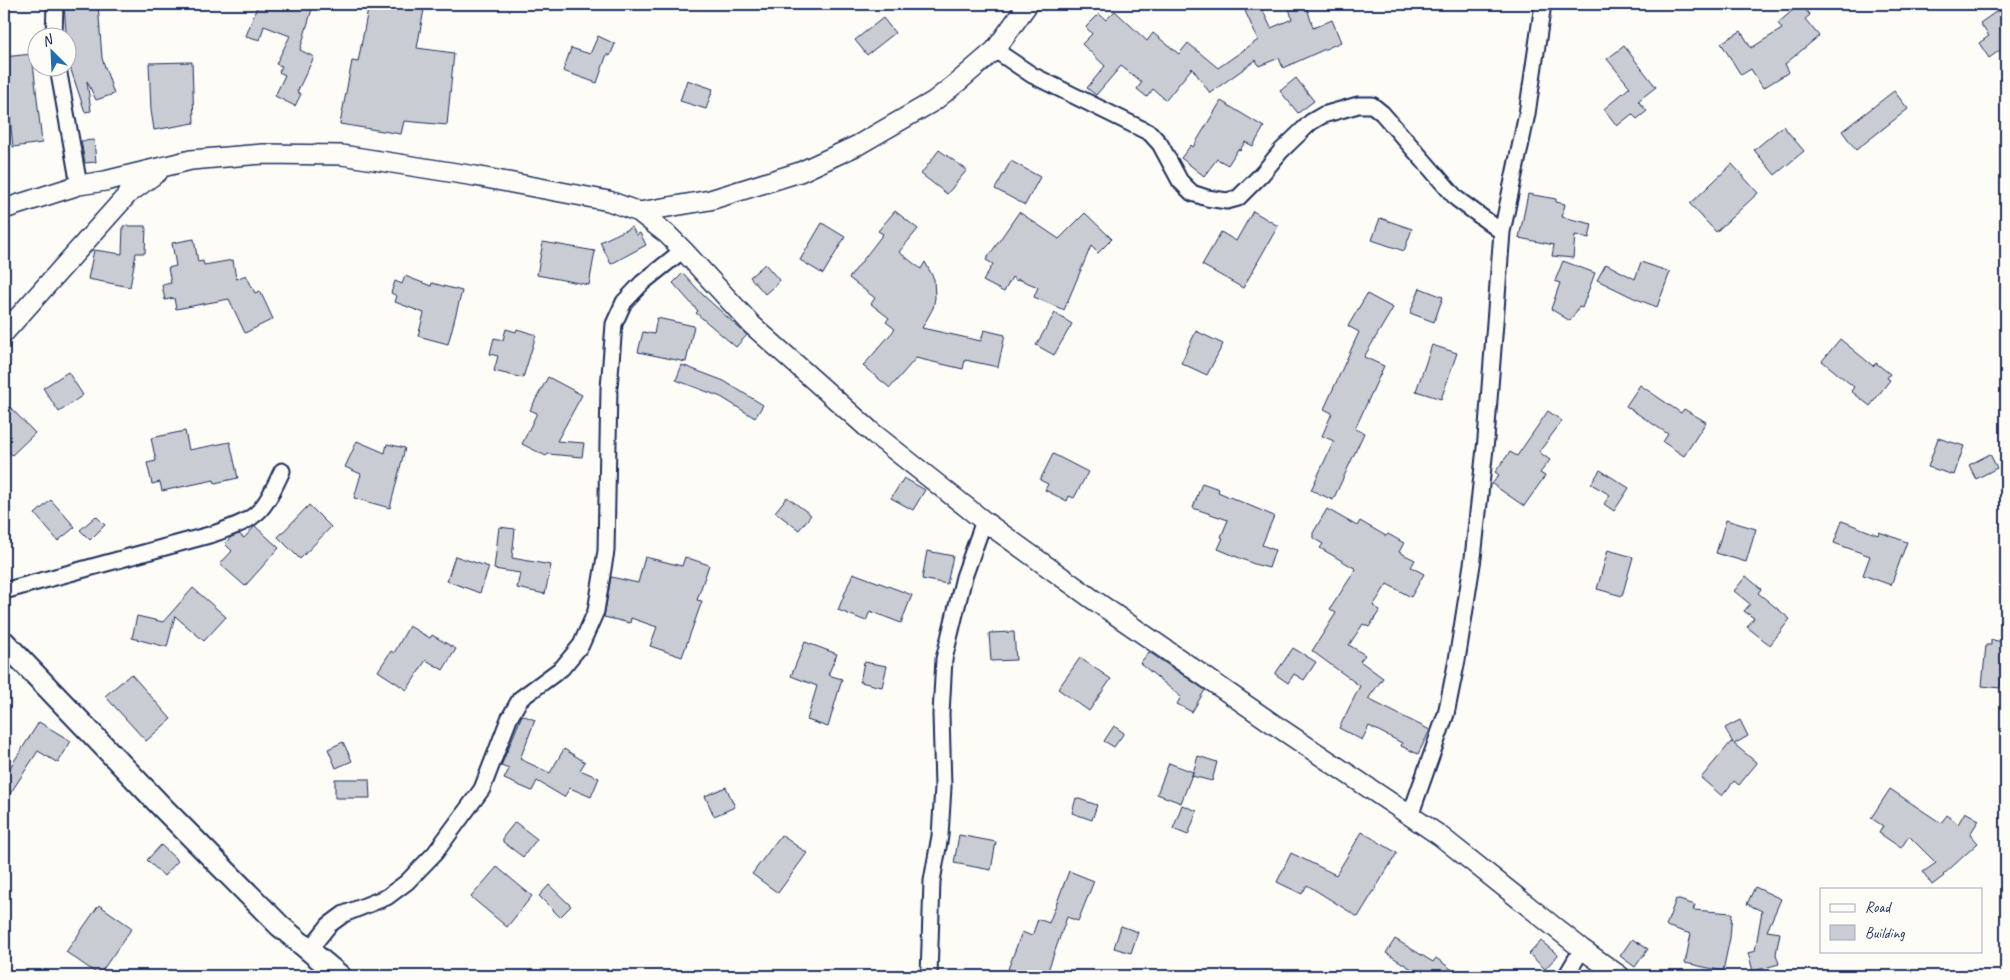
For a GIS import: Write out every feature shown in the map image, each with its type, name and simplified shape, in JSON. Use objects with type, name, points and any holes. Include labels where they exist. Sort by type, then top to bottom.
[{"type":"main road","points":[[4,642],[170,815],[280,926],[340,976]]},
{"type":"street","points":[[54,28],[55,4]]},
{"type":"street","points":[[639,212],[710,200],[800,172],[858,145],[934,101],[995,50],[1028,4]]},
{"type":"street","points":[[1410,816],[1446,714],[1473,558],[1486,439],[1502,232],[1527,114],[1543,4]]},
{"type":"street","points":[[995,50],[1032,74],[1150,134],[1160,144],[1180,181],[1192,193],[1207,198],[1227,201],[1238,198],[1262,174],[1281,151],[1311,122],[1323,115],[1358,105],[1372,105],[1389,120],[1457,199],[1502,232]]},
{"type":"street","points":[[60,78],[79,185]]},
{"type":"street","points":[[4,209],[79,185],[105,181],[191,160],[263,154],[342,155],[474,176],[609,201],[639,212],[667,234],[725,297],[773,344],[873,434],[984,521],[1106,608],[1439,835],[1582,949],[1620,976]]},
{"type":"street","points":[[4,333],[114,208],[128,194],[169,165]]},
{"type":"street","points":[[105,181],[115,184],[118,191],[114,208]]},
{"type":"street","points":[[308,950],[330,925],[344,914],[387,897],[407,882],[435,853],[482,789],[520,699],[562,668],[581,645],[596,611],[606,551],[610,379],[614,324],[624,302],[642,283],[683,250]]},
{"type":"street","points":[[4,591],[213,534],[238,525],[254,517],[268,502],[282,471]]},
{"type":"street","points":[[930,976],[932,881],[940,836],[943,787],[940,714],[944,659],[964,577],[984,521]]},
{"type":"street","points":[[1566,976],[1582,949]]},
{"type":"building","points":[[64,4],[98,4],[102,58],[114,94],[96,100],[87,81],[91,111],[85,112],[74,78],[78,78],[78,28],[66,28]]},
{"type":"building","points":[[258,4],[295,4],[312,9],[300,50],[314,57],[297,92],[301,94],[295,106],[275,96],[285,75],[279,72],[282,66],[276,64],[290,36],[264,26],[260,40],[246,36]]},
{"type":"building","points":[[369,4],[425,4],[417,48],[454,53],[447,125],[404,121],[401,134],[340,124],[352,61],[358,62]]},
{"type":"building","points":[[1242,4],[1260,4],[1271,28],[1292,19],[1288,4],[1306,4],[1313,28],[1332,20],[1341,42],[1283,68],[1279,58],[1259,66],[1256,60],[1210,93],[1192,68],[1166,100],[1153,89],[1147,97],[1137,89],[1142,82],[1121,66],[1096,95],[1087,88],[1105,66],[1082,44],[1092,34],[1086,27],[1099,14],[1106,20],[1115,11],[1147,41],[1153,33],[1179,54],[1188,43],[1218,68],[1258,40]]},
{"type":"building","points":[[1800,4],[1810,15],[1805,19],[1819,36],[1785,64],[1789,72],[1763,88],[1751,69],[1741,75],[1721,43],[1741,31],[1751,48],[1782,29],[1778,23]]},
{"type":"building","points":[[2000,9],[2006,18],[2006,46],[1989,58],[1979,43],[1989,36],[1980,23]]},
{"type":"building","points":[[883,18],[895,33],[867,55],[855,40]]},
{"type":"building","points":[[598,36],[615,44],[610,56],[607,54],[597,83],[563,71],[571,48],[590,54]]},
{"type":"building","points":[[1624,46],[1656,87],[1638,101],[1647,111],[1637,119],[1632,114],[1617,126],[1604,109],[1630,87],[1607,59]]},
{"type":"building","points":[[28,54],[28,78],[35,78],[42,143],[13,147],[4,57]]},
{"type":"building","points":[[192,62],[194,123],[154,130],[151,110],[149,63]]},
{"type":"building","points":[[1296,78],[1314,101],[1298,113],[1280,91]]},
{"type":"building","points":[[687,80],[713,89],[706,109],[680,101]]},
{"type":"building","points":[[1894,91],[1908,109],[1856,150],[1842,131]]},
{"type":"building","points":[[1221,101],[1264,127],[1253,146],[1245,142],[1228,165],[1217,159],[1204,176],[1181,158],[1191,145],[1193,147]]},
{"type":"building","points":[[1783,126],[1804,151],[1775,175],[1754,150]]},
{"type":"building","points":[[94,140],[96,162],[85,163],[81,141]]},
{"type":"building","points":[[939,150],[967,170],[947,194],[921,174]]},
{"type":"building","points":[[1011,161],[1040,177],[1025,205],[995,189]]},
{"type":"building","points":[[1732,164],[1758,193],[1716,232],[1690,204]]},
{"type":"building","points":[[1528,194],[1556,199],[1556,202],[1565,204],[1562,217],[1592,224],[1589,238],[1575,235],[1573,258],[1552,256],[1554,245],[1519,238]]},
{"type":"building","points":[[895,211],[918,229],[899,252],[921,269],[925,262],[934,279],[935,298],[933,308],[922,328],[981,341],[984,330],[1005,335],[998,367],[965,360],[963,369],[916,358],[890,388],[863,366],[895,329],[886,322],[889,318],[871,304],[875,298],[849,278],[883,234],[878,231]]},
{"type":"building","points":[[1253,211],[1278,226],[1243,288],[1202,265],[1221,232],[1236,241]]},
{"type":"building","points":[[1019,212],[1059,239],[1085,213],[1112,239],[1098,253],[1091,246],[1064,310],[1034,297],[1038,287],[1018,279],[1017,281],[1012,277],[1004,292],[983,281],[993,264],[986,260]]},
{"type":"building","points":[[1380,218],[1412,229],[1404,251],[1372,240]]},
{"type":"building","points":[[822,223],[845,237],[823,274],[800,260]]},
{"type":"building","points":[[123,226],[146,226],[145,253],[136,253],[130,287],[88,279],[94,250],[122,254]]},
{"type":"building","points":[[632,227],[636,235],[640,233],[646,245],[611,264],[600,242]]},
{"type":"building","points":[[194,239],[198,262],[203,261],[204,265],[233,260],[236,279],[246,275],[255,293],[260,291],[273,319],[245,333],[229,299],[176,309],[174,298],[165,300],[162,285],[171,283],[168,268],[176,266],[172,243]]},
{"type":"building","points":[[543,242],[595,251],[589,285],[537,275]]},
{"type":"building","points":[[1563,261],[1595,273],[1582,308],[1579,307],[1570,321],[1551,309],[1560,283],[1555,281]]},
{"type":"building","points":[[1641,262],[1670,272],[1657,307],[1597,280],[1606,264],[1635,279]]},
{"type":"building","points":[[765,264],[780,281],[765,294],[750,277]]},
{"type":"building","points":[[683,273],[703,295],[747,335],[736,347],[696,313],[698,311],[673,283]]},
{"type":"building","points":[[405,276],[431,286],[432,283],[462,291],[448,344],[418,336],[424,313],[395,302],[397,296],[391,293],[395,281],[402,284]]},
{"type":"building","points":[[1420,288],[1443,297],[1434,322],[1410,313]]},
{"type":"building","points":[[1367,294],[1393,308],[1364,357],[1384,366],[1355,429],[1364,433],[1333,500],[1311,490],[1334,441],[1322,436],[1332,413],[1324,409],[1359,332],[1348,326]]},
{"type":"building","points":[[1055,313],[1072,324],[1054,355],[1036,345]]},
{"type":"building","points":[[657,318],[694,326],[686,362],[638,352],[643,332],[654,334]]},
{"type":"building","points":[[506,329],[516,332],[517,329],[536,335],[523,378],[494,371],[498,356],[490,354],[494,338],[503,340]]},
{"type":"building","points":[[1196,331],[1223,344],[1207,375],[1181,363]]},
{"type":"building","points":[[1840,339],[1873,366],[1876,363],[1890,374],[1887,378],[1890,380],[1870,406],[1851,391],[1854,387],[1822,361]]},
{"type":"building","points":[[1432,345],[1457,353],[1441,399],[1416,391]]},
{"type":"building","points":[[682,365],[724,381],[763,405],[755,418],[721,397],[676,380]]},
{"type":"building","points":[[68,372],[83,395],[59,412],[43,388]]},
{"type":"building","points":[[548,377],[582,395],[557,441],[584,443],[582,457],[548,454],[546,456],[522,444],[537,413],[530,410]]},
{"type":"building","points":[[1640,385],[1681,413],[1684,409],[1706,422],[1684,456],[1663,442],[1668,434],[1626,406]]},
{"type":"building","points":[[4,401],[35,433],[12,455],[4,446]]},
{"type":"building","points":[[1548,411],[1562,421],[1539,452],[1550,460],[1540,473],[1545,476],[1524,506],[1492,484],[1499,475],[1495,472],[1510,452],[1517,456]]},
{"type":"building","points":[[185,431],[189,450],[230,442],[238,478],[215,483],[214,480],[162,491],[160,482],[152,484],[147,463],[156,461],[151,438]]},
{"type":"building","points":[[1938,438],[1964,446],[1954,475],[1928,467]]},
{"type":"building","points":[[357,441],[385,453],[387,444],[405,448],[390,508],[354,498],[361,474],[345,467]]},
{"type":"building","points":[[1053,454],[1088,472],[1074,498],[1069,496],[1067,501],[1045,490],[1048,484],[1040,480]]},
{"type":"building","points":[[1990,454],[1997,468],[1976,479],[1969,465]]},
{"type":"building","points":[[1600,470],[1629,488],[1614,511],[1604,504],[1610,495],[1591,484]]},
{"type":"building","points":[[904,478],[925,490],[913,510],[891,498]]},
{"type":"building","points":[[1202,483],[1219,489],[1218,492],[1274,516],[1262,545],[1275,550],[1269,568],[1218,549],[1228,520],[1193,508]]},
{"type":"building","points":[[787,497],[811,515],[799,530],[775,512]]},
{"type":"building","points":[[51,500],[75,527],[58,541],[35,514]]},
{"type":"building","points":[[309,505],[331,527],[300,559],[278,537]]},
{"type":"building","points":[[1327,509],[1357,526],[1360,521],[1386,536],[1388,534],[1404,543],[1399,552],[1415,560],[1411,567],[1424,574],[1411,597],[1387,584],[1373,606],[1380,610],[1369,627],[1363,624],[1349,645],[1365,655],[1360,661],[1383,678],[1368,699],[1430,730],[1418,754],[1401,746],[1402,743],[1369,726],[1362,740],[1339,728],[1360,686],[1312,651],[1336,613],[1330,609],[1356,569],[1320,548],[1323,544],[1313,538],[1313,533]]},
{"type":"building","points":[[96,516],[105,525],[90,540],[80,530]]},
{"type":"building","points":[[1726,520],[1756,529],[1746,562],[1716,553]]},
{"type":"building","points":[[1842,521],[1878,535],[1879,532],[1907,542],[1891,585],[1863,575],[1870,556],[1834,543]]},
{"type":"building","points":[[255,526],[279,548],[245,586],[220,564],[232,551],[225,544],[231,537],[239,534],[244,538]]},
{"type":"building","points":[[499,527],[515,529],[512,558],[551,565],[545,594],[517,588],[520,573],[494,569]]},
{"type":"building","points":[[1608,550],[1633,557],[1622,596],[1597,589]]},
{"type":"building","points":[[927,551],[953,556],[947,584],[922,579]]},
{"type":"building","points":[[455,556],[489,567],[480,593],[447,581]]},
{"type":"building","points":[[645,557],[682,566],[685,557],[709,565],[697,600],[702,601],[682,657],[650,646],[657,627],[631,618],[630,623],[604,617],[611,577],[638,583]]},
{"type":"building","points":[[853,573],[912,595],[901,623],[870,611],[866,621],[838,610]]},
{"type":"building","points":[[1746,576],[1761,589],[1758,593],[1790,619],[1770,645],[1747,627],[1754,618],[1744,611],[1750,604],[1734,591]]},
{"type":"building","points":[[193,588],[226,617],[204,641],[175,616],[167,647],[132,638],[137,616],[163,622]]},
{"type":"building","points":[[409,626],[430,638],[432,635],[456,649],[443,670],[426,660],[407,690],[378,671],[391,651],[394,653]]},
{"type":"building","points":[[1014,632],[1016,660],[991,661],[989,633]]},
{"type":"building","points":[[1991,640],[2006,642],[2006,673],[2002,673],[2000,688],[1982,686],[1986,645],[1991,645]]},
{"type":"building","points":[[805,642],[837,654],[828,675],[842,679],[828,727],[807,720],[817,686],[791,676]]},
{"type":"building","points":[[1293,648],[1316,662],[1304,680],[1294,674],[1288,683],[1275,674]]},
{"type":"building","points":[[1149,652],[1205,690],[1192,712],[1177,704],[1181,697],[1140,663]]},
{"type":"building","points":[[1080,658],[1111,679],[1089,711],[1058,689]]},
{"type":"building","points":[[864,662],[887,666],[882,687],[860,682]]},
{"type":"building","points":[[131,674],[171,719],[146,741],[105,696]]},
{"type":"building","points":[[522,715],[535,720],[520,759],[550,773],[564,749],[585,762],[580,770],[599,778],[591,797],[570,788],[564,797],[537,781],[532,791],[504,779],[509,769],[501,766]]},
{"type":"building","points":[[1740,720],[1748,736],[1734,744],[1757,763],[1739,785],[1734,781],[1722,796],[1701,778],[1731,742],[1733,743],[1725,728]]},
{"type":"building","points":[[39,722],[71,741],[58,763],[38,751],[4,803],[4,777]]},
{"type":"building","points":[[1114,726],[1124,733],[1114,747],[1104,741]]},
{"type":"building","points":[[343,742],[352,761],[336,768],[328,749]]},
{"type":"building","points":[[1198,756],[1217,762],[1212,781],[1192,776]]},
{"type":"building","points":[[1169,763],[1193,772],[1181,803],[1157,794]]},
{"type":"building","points":[[335,779],[369,779],[370,798],[335,798]]},
{"type":"building","points":[[726,787],[735,807],[714,816],[705,796]]},
{"type":"building","points":[[1890,789],[1941,823],[1947,815],[1958,824],[1965,812],[1979,820],[1970,834],[1978,843],[1932,885],[1923,872],[1936,863],[1909,836],[1901,848],[1879,833],[1883,826],[1871,818]]},
{"type":"building","points":[[1076,798],[1097,805],[1092,820],[1072,813]]},
{"type":"building","points":[[1182,805],[1197,811],[1188,835],[1173,829]]},
{"type":"building","points":[[515,822],[537,839],[523,857],[503,842],[503,837]]},
{"type":"building","points":[[1362,832],[1397,853],[1358,917],[1307,885],[1302,894],[1277,882],[1291,853],[1336,875]]},
{"type":"building","points":[[781,835],[807,853],[778,893],[752,874]]},
{"type":"building","points":[[959,835],[996,842],[991,870],[954,863]]},
{"type":"building","points":[[161,845],[178,861],[164,876],[147,860]]},
{"type":"building","points":[[497,867],[532,896],[507,927],[471,897]]},
{"type":"building","points":[[1069,871],[1094,881],[1078,921],[1067,917],[1046,976],[1028,976],[1008,969],[1022,932],[1032,936],[1038,919],[1049,923]]},
{"type":"building","points":[[549,885],[571,906],[560,917],[539,896]]},
{"type":"building","points":[[1755,887],[1781,899],[1767,931],[1780,933],[1776,954],[1779,964],[1753,971],[1748,953],[1755,951],[1762,911],[1747,904]]},
{"type":"building","points":[[1676,899],[1695,905],[1693,910],[1732,913],[1730,938],[1723,971],[1685,963],[1691,934],[1666,926]]},
{"type":"building","points":[[99,905],[132,928],[99,975],[66,952]]},
{"type":"building","points":[[1121,926],[1138,932],[1131,953],[1114,948]]},
{"type":"building","points":[[1395,939],[1433,962],[1436,958],[1461,976],[1423,976],[1386,953]]},
{"type":"building","points":[[1632,939],[1648,949],[1635,967],[1620,956]]},
{"type":"building","points":[[1541,941],[1558,955],[1545,969],[1529,954]]}]
